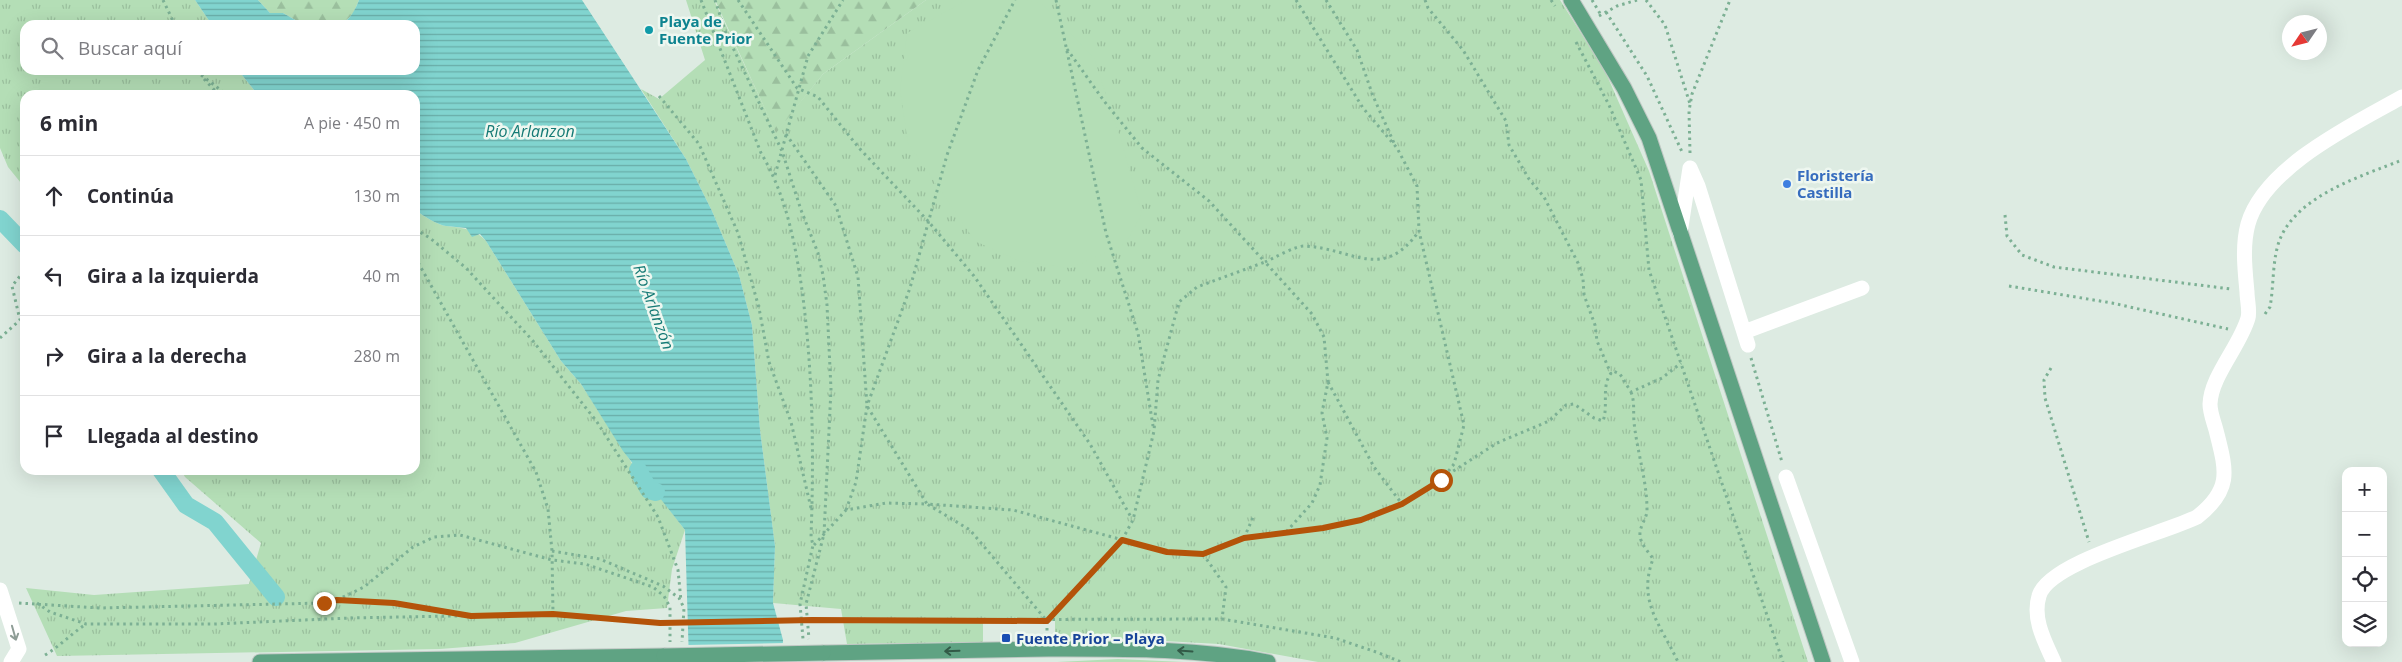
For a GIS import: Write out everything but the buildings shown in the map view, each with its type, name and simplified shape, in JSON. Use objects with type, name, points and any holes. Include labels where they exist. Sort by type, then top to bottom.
[{"type":"main road","points":[[1571,0],[1636,108],[1649,138],[1823,662]]},
{"type":"main road","points":[[260,662],[667,651],[823,654],[1001,649],[1155,649],[1239,656],[1268,662]]},
{"type":"street","points":[[2054,662],[2039,627],[2037,612],[2039,594],[2045,584],[2055,576],[2093,557],[2197,517],[2209,508],[2220,491],[2226,475],[2210,402],[2248,316],[2244,261],[2248,224],[2259,201],[2279,177],[2303,156],[2402,97]]},
{"type":"street","points":[[1680,233],[1690,168]]},
{"type":"street","points":[[1690,168],[1698,186],[1746,339],[1862,288]]},
{"type":"street","points":[[1786,477],[1852,662]]},
{"type":"street","points":[[3,596],[19,649],[11,662]]},
{"type":"path","points":[[163,0],[173,20]]},
{"type":"path","points":[[701,0],[761,153],[775,176],[788,217],[807,327],[814,448],[813,545],[800,604],[803,642]]},
{"type":"path","points":[[715,0],[726,33],[782,151],[801,210],[818,253],[827,305],[831,390],[824,534],[806,604],[809,642]]},
{"type":"path","points":[[738,0],[797,88],[818,97],[859,148],[928,221],[974,276],[1090,444],[1133,520]]},
{"type":"path","points":[[775,176],[797,88],[808,56],[843,0]]},
{"type":"path","points":[[866,406],[910,288],[947,155],[978,70],[1016,0]]},
{"type":"path","points":[[1056,0],[1106,233],[1138,333],[1154,431]]},
{"type":"path","points":[[1296,0],[1364,108],[1397,148]]},
{"type":"path","points":[[1326,0],[1357,50],[1373,96],[1417,186],[1419,231],[1464,425],[1454,464],[1441,480]]},
{"type":"path","points":[[846,510],[886,504],[927,504],[1013,510],[1167,552],[1203,554],[1244,538],[1286,531],[1323,528],[1361,520],[1402,504],[1497,443],[1549,421],[1566,404],[1574,404],[1594,418],[1603,421],[1606,413],[1605,397],[1611,374],[1597,342],[1594,325],[1584,295],[1583,279],[1578,263],[1544,197],[1529,179],[1509,146],[1506,121],[1463,50],[1428,8],[1425,0]]},
{"type":"path","points":[[1551,0],[1559,12]]},
{"type":"path","points":[[1592,0],[1601,15]]},
{"type":"path","points":[[1585,24],[1606,12],[1637,0]]},
{"type":"path","points":[[1646,0],[1665,25],[1690,104]]},
{"type":"path","points":[[1690,168],[1690,104],[1692,94],[1730,0]]},
{"type":"path","points":[[1606,12],[1647,76],[1690,168]]},
{"type":"path","points":[[1573,36],[1609,105],[1641,180],[1649,270],[1782,662]]},
{"type":"path","points":[[1067,49],[1104,101],[1142,148],[1208,201],[1312,314],[1324,337],[1328,382],[1322,413],[1327,438],[1320,485],[1312,503],[1286,531]]},
{"type":"path","points":[[200,75],[214,90]]},
{"type":"path","points":[[201,75],[221,90]]},
{"type":"path","points":[[659,96],[699,144],[738,233],[759,308],[769,362],[790,422],[812,514]]},
{"type":"path","points":[[786,134],[836,206],[858,277],[866,406],[856,482],[846,510],[813,545]]},
{"type":"path","points":[[2009,286],[2112,303],[2242,332],[2259,322],[2270,307],[2280,239],[2299,213],[2327,192],[2402,160]]},
{"type":"path","points":[[2005,215],[2007,236],[2022,255],[2054,267],[2211,288],[2247,290]]},
{"type":"path","points":[[1047,621],[1122,540],[1133,520],[1154,431],[1158,380],[1179,302],[1197,288],[1302,246],[1374,260],[1392,256],[1408,247],[1419,231]]},
{"type":"path","points":[[420,232],[466,268],[533,341],[596,422],[658,517],[678,570],[681,601],[684,608],[682,645]]},
{"type":"path","points":[[420,266],[536,472],[548,509],[552,551],[553,614]]},
{"type":"path","points":[[0,338],[20,320],[12,286],[20,276]]},
{"type":"path","points":[[1746,339],[1786,477]]},
{"type":"path","points":[[1631,392],[1662,378],[1681,363]]},
{"type":"path","points":[[2051,368],[2044,380],[2045,398],[2093,557]]},
{"type":"path","points":[[1611,374],[1613,371],[1620,374],[1634,400],[1634,421],[1646,482],[1647,513],[1641,524],[1640,536],[1643,545],[1653,560],[1648,572],[1646,590],[1652,611],[1678,662]]},
{"type":"path","points":[[1328,382],[1374,467],[1402,504]]},
{"type":"path","points":[[866,406],[927,504],[970,530],[1047,621],[1047,640]]},
{"type":"path","points":[[1244,538],[1254,515]]},
{"type":"path","points":[[3,596],[36,603],[99,608],[324,603],[337,600],[364,587],[413,547],[434,537],[460,535],[552,560],[585,564],[653,587],[664,596],[670,606],[667,651]]},
{"type":"path","points":[[552,551],[600,559],[663,586],[681,601]]},
{"type":"path","points":[[1203,554],[1226,587],[1222,619]]},
{"type":"path","points":[[337,600],[394,603],[471,616]]},
{"type":"path","points":[[36,603],[50,612],[86,624],[214,624],[553,614],[660,623],[812,620],[1047,621],[1222,619],[1335,638],[1379,652],[1401,662]]},
{"type":"path","points":[[45,655],[58,648],[70,634],[86,624]]},
{"type":"green space","points":[[0,0],[195,0],[209,20],[20,20],[20,75],[242,75],[254,90],[20,90],[20,182],[8,167],[0,148]]},
{"type":"green space","points":[[258,0],[359,0],[353,14],[346,20],[295,20],[283,13],[270,13]]},
{"type":"green space","points":[[686,0],[714,0],[776,132],[823,74],[926,0],[1560,0],[1605,71],[1649,171],[1808,662],[1318,662],[1219,644],[1129,639],[1055,639],[1055,621],[983,622],[983,642],[847,644],[841,609],[773,603],[775,546],[760,430],[752,325],[739,275],[712,211],[686,159],[641,89],[659,99],[705,60]]},
{"type":"green space","points":[[715,0],[926,0],[823,74],[776,133]]},
{"type":"green space","points":[[967,0],[1027,0],[1042,4],[1094,58],[1121,140],[1142,214],[1125,244],[1071,268],[1019,261],[975,241],[908,143],[900,90],[907,33]]},
{"type":"green space","points":[[420,213],[439,224],[477,233],[486,241],[561,361],[581,384],[649,490],[656,492],[685,530],[672,569],[667,608],[626,611],[515,643],[440,649],[57,656],[26,588],[94,595],[249,584],[261,543],[184,475],[420,475]]},
{"type":"green space","points":[[1118,659],[1184,662],[1057,662]]},
{"type":"water","points":[[195,0],[258,0],[270,13],[283,13],[295,20],[209,20]]},
{"type":"water","name":"Río Arlanzon","points":[[359,0],[582,0],[686,159],[712,211],[739,275],[752,325],[760,430],[775,546],[773,603],[783,640],[782,662],[689,662],[685,530],[623,451],[581,384],[561,361],[486,241],[480,234],[472,237],[466,228],[439,224],[420,213],[420,90],[254,90],[242,75],[420,75],[420,20],[347,20]]},
{"type":"pier","points":[[786,643],[785,662],[687,662],[687,645]]},
{"type":"waterway","points":[[0,219],[20,240]]},
{"type":"waterway","points":[[638,470],[649,490],[656,492]]},
{"type":"waterway","points":[[165,475],[186,505],[215,522],[276,597]]},
{"type":"place","name":"Playa de Fuente Prior","points":[[649,30]]},
{"type":"place","name":"Floristería Castilla","points":[[1787,184]]},
{"type":"place","name":"Fuente Prior – Playa","points":[[1006,638]]},
{"type":"route","points":[[324,603],[337,600],[394,603],[471,616],[553,614],[660,623],[812,620],[1047,621],[1122,540],[1167,552],[1203,554],[1244,538],[1286,531],[1323,528],[1361,520],[1402,504],[1441,480]]},
{"type":"water label","name":"Río Arlanzón","points":[[654,307]]}]
